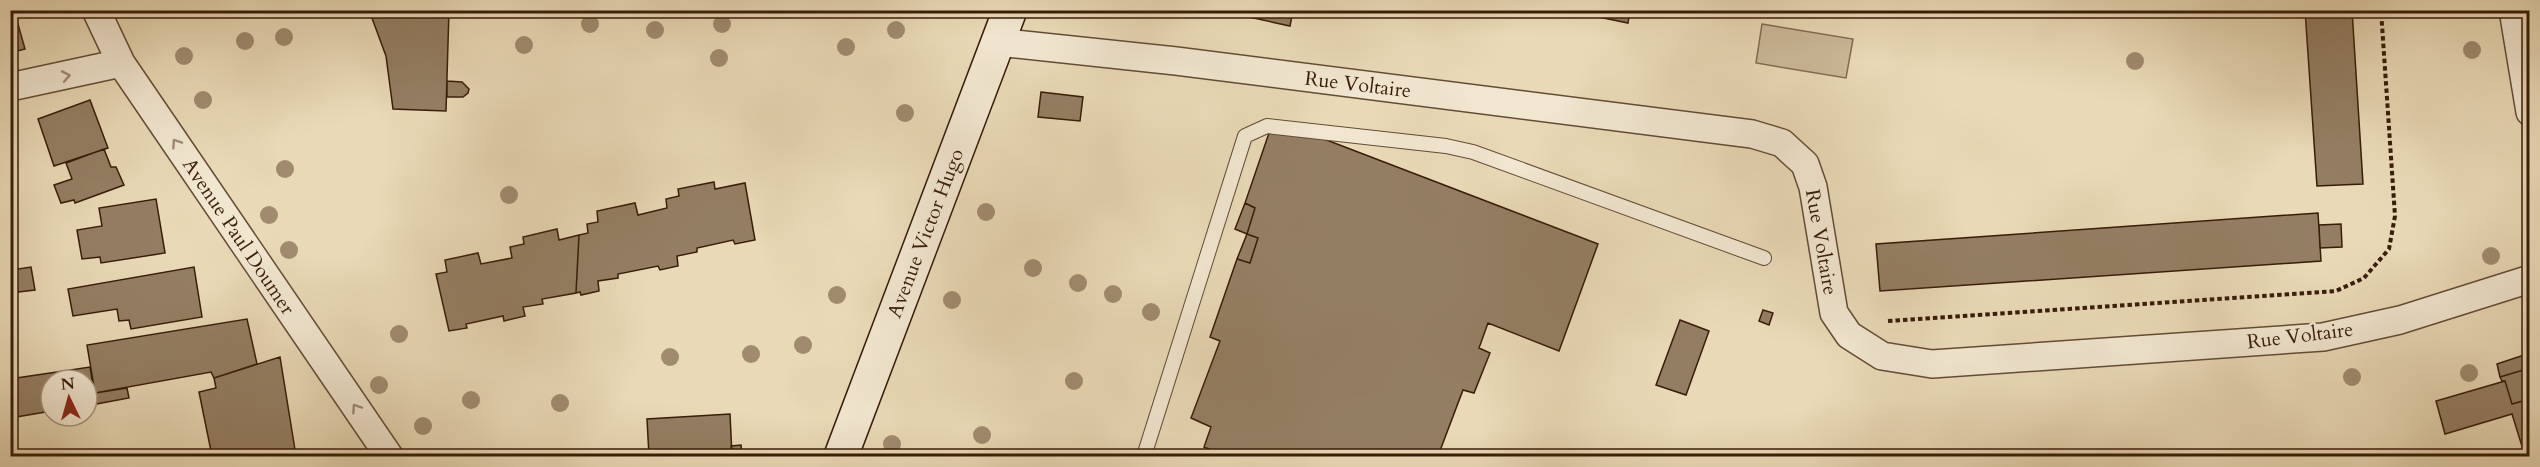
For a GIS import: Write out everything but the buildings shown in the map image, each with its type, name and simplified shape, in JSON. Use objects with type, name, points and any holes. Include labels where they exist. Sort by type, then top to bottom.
[{"type":"main road","name":"Avenue Victor Hugo","points":[[841,456],[1010,10]]},
{"type":"street","name":"Avenue Paul Doumer","points":[[96,10],[121,63],[389,456]]},
{"type":"street","points":[[2513,10],[2529,112]]},
{"type":"street","name":"Rue Voltaire","points":[[998,42],[1176,61],[1752,134],[1782,143],[1805,164],[1813,187],[1834,313],[1849,335],[1882,356],[1944,363],[2323,337],[2400,320],[2529,279]]},
{"type":"street","points":[[10,87],[121,63]]},
{"type":"lane","points":[[1144,456],[1245,136],[1267,126],[1446,146],[1473,152],[1764,258]]},
{"type":"path","points":[[1842,324],[2336,291],[2364,278],[2389,249],[2395,216],[2381,10]]},
{"type":"shaded area","points":[[1762,24],[1853,39],[1846,78],[1756,63]]}]
